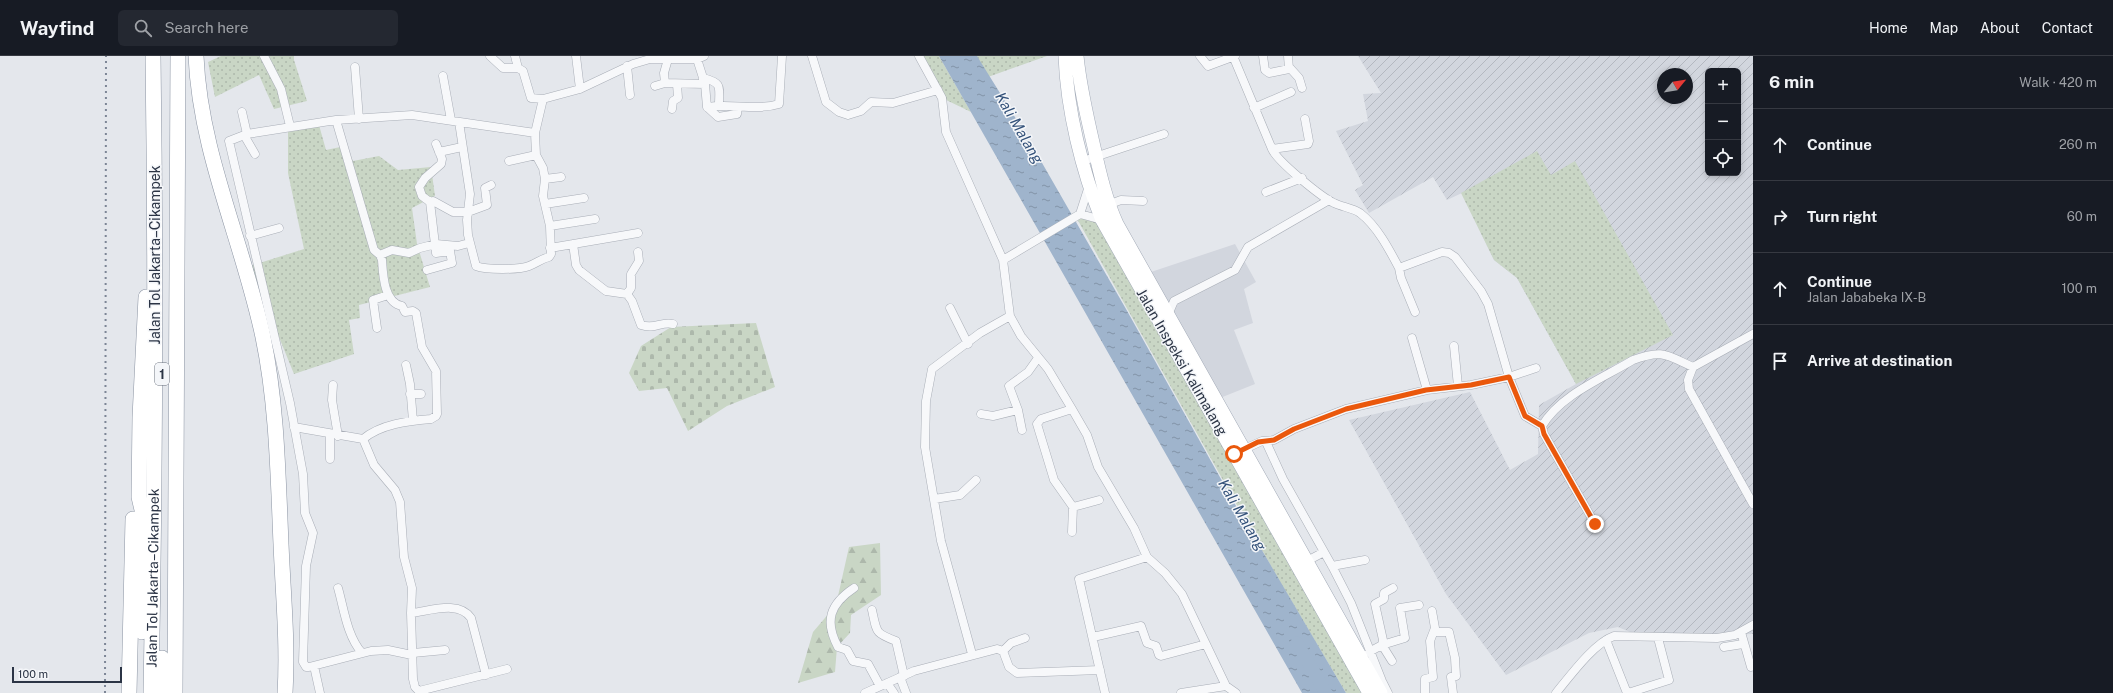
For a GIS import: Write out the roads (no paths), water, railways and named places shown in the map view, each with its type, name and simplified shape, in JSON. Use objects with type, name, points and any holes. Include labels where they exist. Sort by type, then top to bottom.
[{"type":"highway","name":"Jalan Tol Jakarta–Cikampek","points":[[151,693],[156,258],[153,56]]},
{"type":"highway","name":"1","points":[[162,693],[164,56]]},
{"type":"highway","name":"1","points":[[171,56],[171,693]]},
{"type":"highway","name":"Jalan Tol Jakarta–Cikampek","points":[[175,693],[178,56]]},
{"type":"highway","points":[[196,56],[200,108],[207,139],[237,238],[263,335],[269,368],[278,475],[285,643],[285,693]]},
{"type":"highway","points":[[141,693],[143,514],[139,497],[140,417],[147,277],[156,258]]},
{"type":"highway","points":[[129,693],[133,514],[139,497]]},
{"type":"main road","name":"Jalan Inspeksi Kalimalang","points":[[1065,56],[1096,157],[1103,211],[1120,232],[1168,315],[1173,334]]},
{"type":"main road","name":"Jalan Inspeksi Kalimalang","points":[[1077,56],[1075,92],[1084,161],[1090,185],[1103,211],[1239,451],[1369,693]]},
{"type":"main road","name":"Jalan Inspeksi Kalimalang","points":[[1239,451],[1307,562],[1381,693]]},
{"type":"street","points":[[264,56],[281,89],[290,126]]},
{"type":"street","points":[[490,56],[503,68],[518,68],[523,71],[532,98],[543,99],[580,89],[630,65],[650,59],[700,58],[707,107],[718,117],[733,116],[737,114],[738,107]]},
{"type":"street","points":[[515,56],[518,68]]},
{"type":"street","points":[[576,56],[580,89]]},
{"type":"street","points":[[628,56],[630,65],[630,95]]},
{"type":"street","points":[[707,107],[719,105],[738,107],[779,104],[782,56]]},
{"type":"street","points":[[812,56],[826,102],[839,112],[848,115],[861,111],[871,102],[893,103],[938,90]]},
{"type":"street","points":[[919,56],[938,90],[944,105],[944,123],[946,132],[1003,260],[1010,316],[1021,336],[1048,369],[1087,435],[1098,467],[1134,528],[1147,557],[1158,565],[1176,585],[1226,686],[1236,693]]},
{"type":"street","points":[[1200,56],[1208,66],[1234,56],[1254,108],[1277,158],[1329,200],[1359,212],[1383,240],[1399,268],[1401,278],[1415,312]]},
{"type":"street","points":[[1263,56],[1265,70],[1267,73],[1290,68]]},
{"type":"street","points":[[1288,56],[1290,68],[1299,78],[1302,88]]},
{"type":"street","points":[[665,83],[664,73],[668,59]]},
{"type":"street","points":[[355,67],[359,119]]},
{"type":"street","points":[[443,76],[462,147],[470,189],[468,212],[469,243],[476,266],[481,268],[509,269],[529,266],[539,259],[549,257],[550,226],[543,196],[545,179],[543,168],[536,155],[535,133],[543,99]]},
{"type":"street","points":[[655,86],[665,83],[677,84],[704,81],[717,83],[720,88],[719,105]]},
{"type":"street","points":[[672,109],[673,101],[678,98],[677,84]]},
{"type":"street","points":[[1254,108],[1291,92]]},
{"type":"street","points":[[242,112],[246,134],[255,154]]},
{"type":"street","points":[[445,650],[412,654],[388,650],[362,653],[306,667],[303,662],[306,566],[313,533],[305,513],[303,474],[294,427],[228,143],[230,139],[246,134],[290,126],[336,120],[412,115],[535,133]]},
{"type":"street","points":[[1272,149],[1308,144],[1309,141],[1305,119]]},
{"type":"street","points":[[294,427],[363,440],[372,433],[388,427],[413,420],[431,419],[436,416],[436,371],[422,347],[416,313],[413,311],[405,312],[402,306],[393,303],[388,296],[380,255],[374,250],[336,120]]},
{"type":"street","points":[[1084,161],[1164,134]]},
{"type":"street","points":[[462,147],[449,149],[437,148],[442,159],[441,164],[425,178],[419,187],[422,196],[430,202],[433,201],[441,204],[453,212],[468,212],[487,205],[485,188],[491,185]]},
{"type":"street","points":[[509,161],[536,155]]},
{"type":"street","points":[[545,179],[561,177]]},
{"type":"street","points":[[1266,192],[1302,178]]},
{"type":"street","points":[[1078,216],[1090,185]]},
{"type":"street","points":[[545,204],[584,198]]},
{"type":"street","points":[[1003,260],[1078,216],[1103,211],[1126,199],[1143,201]]},
{"type":"street","points":[[1168,315],[1174,301],[1235,270],[1248,247],[1329,200]]},
{"type":"street","points":[[427,270],[452,263],[450,251],[436,253],[430,202]]},
{"type":"street","points":[[550,226],[595,219]]},
{"type":"street","points":[[250,236],[279,228]]},
{"type":"street","points":[[550,248],[638,233]]},
{"type":"street","points":[[380,255],[392,250],[409,253],[420,248],[436,244],[458,246],[469,243]]},
{"type":"street","points":[[573,244],[576,265],[583,274],[606,291],[627,294],[632,301],[641,325],[653,327],[668,323],[673,324]]},
{"type":"street","points":[[627,294],[631,288],[631,274],[639,262],[638,252]]},
{"type":"street","points":[[1399,268],[1442,252],[1449,253],[1455,257],[1481,291],[1488,304],[1509,377],[1525,416],[1542,426],[1544,434],[1595,524]]},
{"type":"street","points":[[377,328],[373,300],[388,296]]},
{"type":"street","points":[[950,308],[968,344]]},
{"type":"street","points":[[972,654],[947,568],[934,499],[925,447],[926,401],[932,369],[941,361],[968,344],[980,333],[1010,316]]},
{"type":"street","points":[[1753,334],[1693,367],[1688,380],[1689,389],[1753,504]]},
{"type":"street","points":[[1412,338],[1426,390]]},
{"type":"street","points":[[1454,346],[1458,386]]},
{"type":"street","points":[[1542,426],[1549,415],[1560,404],[1633,360],[1658,353],[1665,354],[1693,367]]},
{"type":"street","points":[[1022,430],[1018,410],[1009,386],[1028,372],[1038,358]]},
{"type":"street","points":[[406,365],[413,420]]},
{"type":"street","points":[[1239,451],[1262,441],[1266,442],[1274,440],[1294,429],[1346,409],[1426,390],[1471,385],[1509,377],[1536,368]]},
{"type":"street","points":[[330,459],[334,435],[332,400],[333,385]]},
{"type":"street","points":[[410,394],[421,394]]},
{"type":"street","points":[[1072,409],[1041,419],[1037,424],[1054,480],[1073,507],[1072,532]]},
{"type":"street","points":[[981,414],[993,416],[1018,410]]},
{"type":"street","points":[[363,440],[374,465],[398,496],[404,557],[412,588],[412,654],[413,679],[415,687],[420,692],[507,669]]},
{"type":"street","points":[[1266,442],[1286,486],[1332,566],[1351,603],[1369,652],[1388,693]]},
{"type":"street","points":[[934,499],[960,496],[976,480]]},
{"type":"street","points":[[1073,507],[1099,500]]},
{"type":"street","points":[[1307,562],[1324,552]]},
{"type":"street","points":[[1105,693],[1079,579],[1147,557]]},
{"type":"street","points":[[1332,566],[1365,560]]},
{"type":"street","points":[[338,588],[349,628],[357,647],[362,653]]},
{"type":"street","points":[[854,588],[835,604],[830,616],[833,638],[838,647],[847,650],[853,661],[868,664],[884,684],[894,693]]},
{"type":"street","points":[[1392,661],[1382,645],[1383,640],[1375,604],[1384,599],[1384,593],[1393,588]]},
{"type":"street","points":[[1369,652],[1386,642],[1405,638],[1400,608],[1419,605]]},
{"type":"street","points":[[411,613],[455,608],[467,612],[471,618],[486,675]]},
{"type":"street","points":[[872,610],[875,625],[879,633],[886,638],[896,641],[906,693]]},
{"type":"street","points":[[1425,693],[1425,679],[1433,677],[1430,641],[1435,632],[1432,611]]},
{"type":"street","points":[[1346,632],[1359,625]]},
{"type":"street","points":[[1556,693],[1606,640],[1618,636],[1717,638],[1741,632],[1753,625]]},
{"type":"street","points":[[1093,637],[1141,626],[1147,643],[1156,646],[1161,656],[1206,644]]},
{"type":"street","points":[[1435,632],[1449,632],[1455,658],[1456,676],[1451,677],[1454,693]]},
{"type":"street","points":[[1741,632],[1751,667]]},
{"type":"street","points":[[1003,651],[1011,643],[1025,638]]},
{"type":"street","points":[[1606,640],[1628,693],[1669,680],[1658,638]]},
{"type":"street","points":[[1724,647],[1744,644]]},
{"type":"street","points":[[864,693],[902,676],[972,654],[997,649],[1003,651]]},
{"type":"street","points":[[1003,651],[1009,667],[1017,673],[1100,670]]},
{"type":"street","points":[[314,666],[320,693]]},
{"type":"street","points":[[1181,693],[1226,686]]},
{"type":"water","points":[[939,56],[977,56],[1026,135],[1126,309],[1240,513],[1346,693],[1302,693]]},
{"type":"waterway","name":"Kali Malang","points":[[1297,643],[1326,693]]},
{"type":"railway","points":[[105,693],[106,56]]}]
